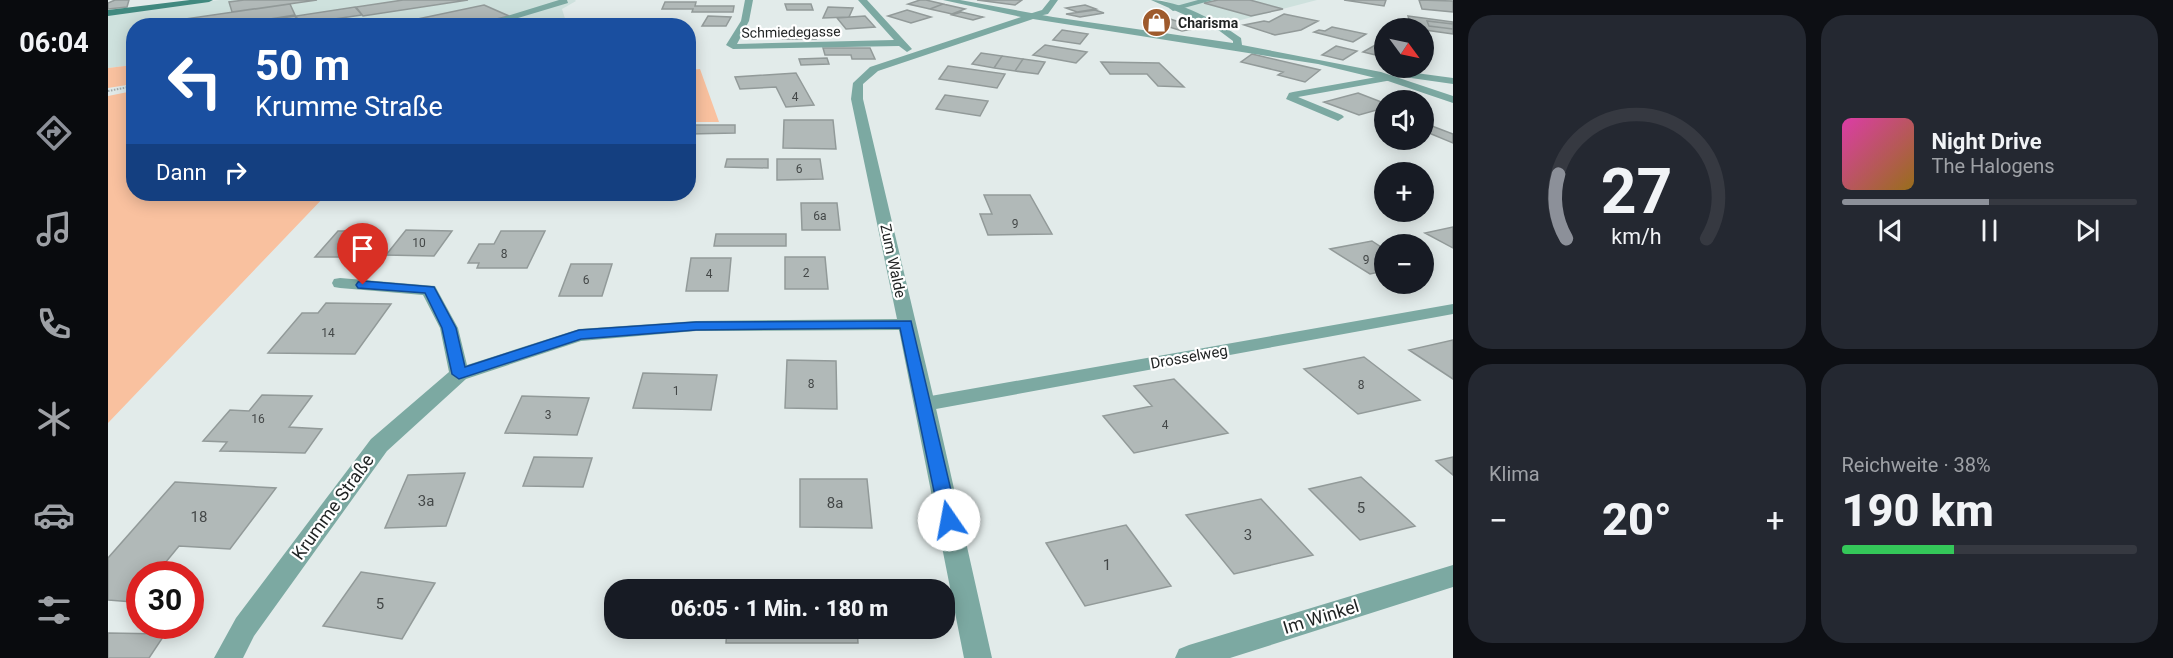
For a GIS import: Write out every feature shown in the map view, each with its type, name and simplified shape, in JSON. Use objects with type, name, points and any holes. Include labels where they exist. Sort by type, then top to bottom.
[{"type":"street","points":[[108,13],[209,0]]},
{"type":"street","points":[[509,18],[564,3],[564,0]]},
{"type":"street","name":"Schmiedegasse","points":[[748,0],[745,21],[731,45],[736,47],[908,50]]},
{"type":"street","points":[[862,0],[908,50]]},
{"type":"street","points":[[947,0],[1372,73],[1380,71],[1453,81]]},
{"type":"street","points":[[1032,16],[1045,12],[1054,0]]},
{"type":"street","points":[[1155,0],[1220,27],[1238,40],[1237,48]]},
{"type":"street","points":[[1173,8],[1209,0]]},
{"type":"street","name":"Zum Walde","points":[[978,658],[925,404],[857,99],[858,83],[874,69],[908,50],[1032,16]]},
{"type":"street","points":[[1338,117],[1292,99],[1293,96],[1388,78],[1453,100]]},
{"type":"street","points":[[340,283],[429,290],[449,328],[459,374]]},
{"type":"street","name":"Drosselweg","points":[[925,404],[1453,309]]},
{"type":"street","name":"Krumme Straße","points":[[228,658],[245,627],[379,445],[459,374],[579,334],[696,326],[906,324]]},
{"type":"street","name":"Im Winkel","points":[[1189,658],[1453,576]]},
{"type":"path","points":[[108,91],[126,88]]},
{"type":"shaded area","points":[[220,0],[576,1],[562,9],[565,18],[126,18],[126,66],[108,68],[108,14]]},
{"type":"shaded area","points":[[1163,0],[1317,0],[1222,25]]},
{"type":"shaded area","points":[[126,66],[126,85],[108,88],[108,68]]},
{"type":"shaded area","points":[[696,69],[700,69],[719,122],[696,122]]},
{"type":"shaded area","points":[[126,92],[126,201],[320,201],[108,423],[108,96]]},
{"type":"building","points":[[115,0],[129,0],[127,7],[108,9],[108,3]]},
{"type":"building","points":[[317,0],[232,12],[229,2]]},
{"type":"building","points":[[403,0],[468,0],[363,16],[356,7]]},
{"type":"building","points":[[920,0],[943,4],[930,9],[908,4]]},
{"type":"building","points":[[977,0],[1022,0],[1015,5]]},
{"type":"building","points":[[1218,0],[1250,0],[1283,9],[1251,16],[1204,3]]},
{"type":"building","points":[[1344,0],[1386,0],[1384,6]]},
{"type":"building","points":[[1419,0],[1453,1],[1453,12],[1422,9]]},
{"type":"building","points":[[665,2],[696,2],[695,6],[734,6],[733,12],[692,12],[693,9],[662,9]]},
{"type":"building","points":[[290,4],[295,15],[276,18],[192,18]]},
{"type":"building","points":[[785,4],[811,4],[813,10],[787,10]]},
{"type":"building","points":[[943,4],[965,9],[952,14],[930,9]]},
{"type":"building","points":[[484,5],[509,16],[501,18],[422,18]]},
{"type":"building","points":[[1085,5],[1096,9],[1077,12],[1066,8]]},
{"type":"building","points":[[355,7],[362,15],[341,18],[297,18],[296,16]]},
{"type":"building","points":[[828,7],[853,8],[849,17],[823,18]]},
{"type":"building","points":[[907,10],[931,17],[911,23],[888,16]]},
{"type":"building","points":[[1095,10],[1104,13],[1080,17],[1066,14]]},
{"type":"building","points":[[961,12],[983,17],[973,20],[952,15]]},
{"type":"building","points":[[1284,14],[1318,21],[1301,30],[1275,35],[1244,25],[1269,22]]},
{"type":"building","points":[[708,16],[731,17],[726,26],[702,26]]},
{"type":"building","points":[[865,16],[875,27],[846,29],[837,18]]},
{"type":"building","points":[[1167,18],[1198,28],[1182,31],[1163,25],[1154,26],[1144,23]]},
{"type":"building","points":[[1434,19],[1453,22],[1453,24],[1434,22]]},
{"type":"building","points":[[1434,22],[1453,24],[1453,29],[1434,27]]},
{"type":"building","points":[[1332,27],[1366,34],[1353,42],[1314,32],[1325,31]]},
{"type":"building","points":[[1434,27],[1453,29],[1453,34],[1434,31]]},
{"type":"building","points":[[1062,30],[1088,34],[1080,44],[1053,40]]},
{"type":"building","points":[[784,31],[815,31],[816,39],[783,39]]},
{"type":"building","points":[[751,33],[782,34],[783,38],[750,38]]},
{"type":"building","points":[[1045,45],[1087,52],[1076,63],[1033,55]]},
{"type":"building","points":[[1336,46],[1357,51],[1343,60],[1322,55]]},
{"type":"building","points":[[1374,46],[1374,55],[1363,52]]},
{"type":"building","points":[[823,48],[870,48],[875,59],[852,59],[851,55],[825,55]]},
{"type":"building","points":[[981,53],[1002,56],[994,68],[972,64]]},
{"type":"building","points":[[1252,54],[1320,70],[1305,82],[1278,75],[1283,72],[1241,62]]},
{"type":"building","points":[[1002,56],[1023,59],[1015,71],[994,68]]},
{"type":"building","points":[[827,58],[829,64],[801,65],[799,59]]},
{"type":"building","points":[[1023,59],[1045,62],[1038,74],[1015,71]]},
{"type":"building","points":[[1101,62],[1159,63],[1184,87],[1158,86],[1147,74],[1110,74]]},
{"type":"building","points":[[948,66],[1005,74],[997,88],[939,79]]},
{"type":"building","points":[[796,73],[814,105],[786,107],[776,87],[740,89],[735,77]]},
{"type":"building","points":[[1358,93],[1374,99],[1374,111],[1359,115],[1324,102]]},
{"type":"building","points":[[945,95],[988,101],[980,116],[936,109]]},
{"type":"building","points":[[784,120],[833,120],[836,149],[783,148]]},
{"type":"building","points":[[696,125],[735,125],[735,133],[696,134]]},
{"type":"building","points":[[1434,127],[1453,134],[1453,143],[1434,135]]},
{"type":"building","points":[[727,159],[768,159],[768,168],[725,167]]},
{"type":"building","points":[[777,159],[820,159],[823,179],[777,180]]},
{"type":"building","points":[[984,195],[1030,195],[1052,234],[988,235],[980,214],[992,214]]},
{"type":"building","points":[[801,203],[837,203],[840,230],[802,230]]},
{"type":"building","points":[[1453,227],[1453,248],[1434,238],[1434,234],[1425,233]]},
{"type":"building","points":[[406,230],[452,231],[434,256],[386,255]]},
{"type":"building","points":[[338,231],[377,231],[355,257],[315,257]]},
{"type":"building","points":[[501,231],[545,231],[527,268],[477,268],[479,263],[468,263],[479,244],[494,244]]},
{"type":"building","points":[[716,234],[786,234],[786,246],[714,246]]},
{"type":"building","points":[[1372,241],[1374,242],[1374,273],[1370,274],[1330,249]]},
{"type":"building","points":[[785,257],[825,257],[828,289],[785,289]]},
{"type":"building","points":[[691,258],[731,258],[728,291],[686,291]]},
{"type":"building","points":[[571,264],[612,264],[602,296],[559,296]]},
{"type":"building","points":[[326,303],[391,304],[355,354],[268,353],[302,313],[318,313]]},
{"type":"building","points":[[1453,340],[1453,379],[1409,350]]},
{"type":"building","points":[[1364,357],[1420,400],[1358,414],[1304,369]]},
{"type":"building","points":[[787,360],[836,361],[837,409],[785,408]]},
{"type":"building","points":[[643,373],[717,375],[711,410],[633,408]]},
{"type":"building","points":[[1174,379],[1228,433],[1134,453],[1103,416],[1152,406],[1134,386]]},
{"type":"building","points":[[262,395],[312,396],[289,427],[322,429],[305,453],[220,451],[227,442],[203,441],[230,410],[249,411]]},
{"type":"building","points":[[522,396],[589,398],[577,435],[505,433]]},
{"type":"building","points":[[534,457],[592,458],[583,487],[523,486]]},
{"type":"building","points":[[1453,457],[1453,475],[1436,461]]},
{"type":"building","points":[[465,473],[446,526],[385,528],[408,475]]},
{"type":"building","points":[[1361,477],[1415,526],[1360,540],[1309,489]]},
{"type":"building","points":[[800,479],[867,479],[872,528],[800,527]]},
{"type":"building","points":[[175,482],[276,488],[230,549],[179,546],[167,561],[126,561],[126,601],[108,600],[108,558]]},
{"type":"building","points":[[1261,499],[1313,555],[1234,574],[1186,515]]},
{"type":"building","points":[[1126,525],[1171,586],[1085,606],[1046,543]]},
{"type":"building","points":[[361,572],[435,583],[402,639],[323,626]]},
{"type":"building","points":[[108,633],[126,633],[126,639],[162,639],[149,658],[108,658]]},
{"type":"building","points":[[726,639],[858,639],[858,643],[726,643]]},
{"type":"place","name":"Charisma","points":[[1157,23]]},
{"type":"route","points":[[363,285],[429,290],[449,328],[459,374],[579,334],[696,326],[906,324],[949,520]]}]
